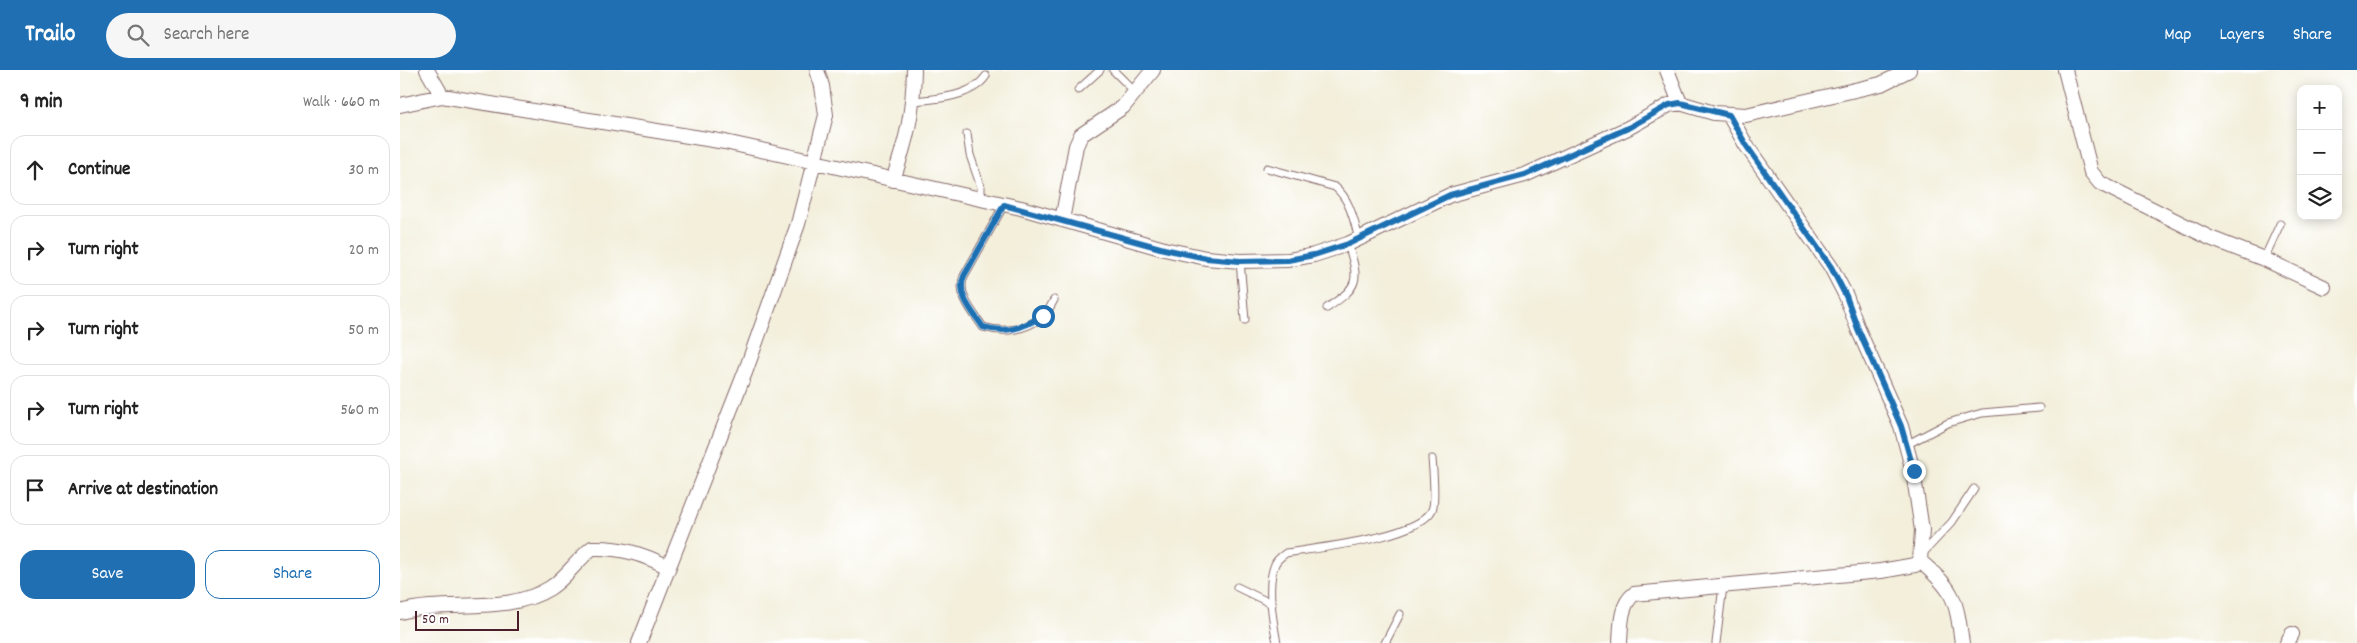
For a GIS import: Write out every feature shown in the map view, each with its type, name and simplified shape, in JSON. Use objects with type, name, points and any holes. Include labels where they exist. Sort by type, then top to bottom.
[{"type":"street","points":[[427,70],[442,96]]},
{"type":"street","points":[[639,643],[746,370],[798,224],[826,115],[822,86],[817,70]]},
{"type":"street","points":[[892,180],[905,143],[913,102],[914,70]]},
{"type":"street","points":[[1062,220],[1080,135],[1123,107],[1153,70]]},
{"type":"street","points":[[1667,70],[1680,103]]},
{"type":"street","points":[[400,105],[442,96],[725,142],[981,199],[1164,249],[1206,258],[1240,261],[1288,260],[1314,255],[1354,242],[1450,195],[1525,175],[1628,128],[1655,111],[1680,103],[1729,115],[1746,115],[1881,84],[1909,70]]},
{"type":"street","points":[[2065,70],[2091,172],[2100,183],[2210,238],[2264,259],[2324,287]]},
{"type":"street","points":[[1620,643],[1624,607],[1628,599],[1634,594],[1881,570],[1915,565],[1921,558],[1921,520],[1914,471],[1901,426],[1858,329],[1846,296],[1831,267],[1746,145],[1729,115]]},
{"type":"street","points":[[400,612],[430,605],[489,604],[537,595],[552,587],[592,548],[619,549],[642,554],[668,567]]},
{"type":"street","points":[[1921,558],[1953,595],[1958,612],[1962,643]]},
{"type":"lane","points":[[1078,90],[1100,70]]},
{"type":"lane","points":[[1113,70],[1135,92]]},
{"type":"lane","points":[[913,102],[944,98],[981,84],[986,76]]},
{"type":"lane","points":[[968,134],[970,155],[982,187],[981,199]]},
{"type":"lane","points":[[1268,168],[1335,187],[1342,193],[1350,210],[1356,275],[1348,293],[1327,308]]},
{"type":"lane","points":[[1004,205],[961,282],[962,294],[983,327],[994,330],[1022,328],[1043,316],[1054,300]]},
{"type":"lane","points":[[2264,259],[2280,224]]},
{"type":"lane","points":[[1240,261],[1246,320]]},
{"type":"lane","points":[[1906,444],[1948,423],[1982,413],[2039,408]]},
{"type":"lane","points":[[1277,643],[1272,604],[1273,570],[1276,561],[1286,553],[1369,540],[1398,532],[1427,517],[1433,508],[1432,460]]},
{"type":"lane","points":[[1921,558],[1952,522],[1974,489]]},
{"type":"lane","points":[[1716,643],[1723,586]]},
{"type":"lane","points":[[1237,587],[1272,604]]},
{"type":"lane","points":[[1385,643],[1400,614]]},
{"type":"route","points":[[1043,316],[1022,328],[994,330],[983,327],[962,294],[961,282],[1004,205],[1021,208],[1164,249],[1206,258],[1240,261],[1288,260],[1314,255],[1348,244],[1450,195],[1525,175],[1628,128],[1655,111],[1669,105],[1680,103],[1692,105],[1714,113],[1729,115],[1746,145],[1831,267],[1846,296],[1876,372],[1901,426],[1914,471]]}]
